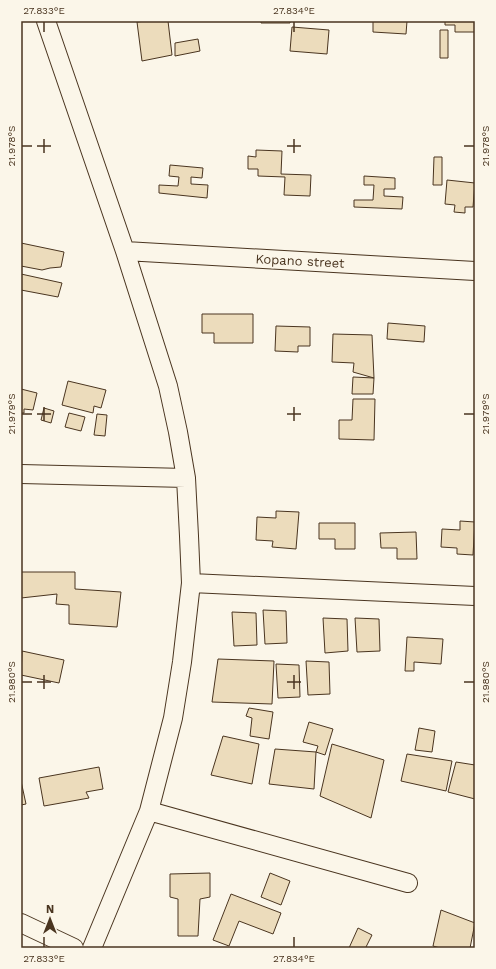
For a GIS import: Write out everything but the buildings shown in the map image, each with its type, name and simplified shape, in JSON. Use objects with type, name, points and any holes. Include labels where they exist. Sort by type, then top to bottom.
[{"type":"street","points":[[46,21],[125,251],[168,386],[186,478],[191,583],[182,662],[173,718],[149,811],[92,948]]},
{"type":"street","name":"Kopano street","points":[[125,251],[475,271]]},
{"type":"street","points":[[21,474],[186,478]]},
{"type":"street","points":[[191,583],[475,596]]},
{"type":"street","points":[[149,811],[408,882]]},
{"type":"street","points":[[21,923],[74,948]]}]
